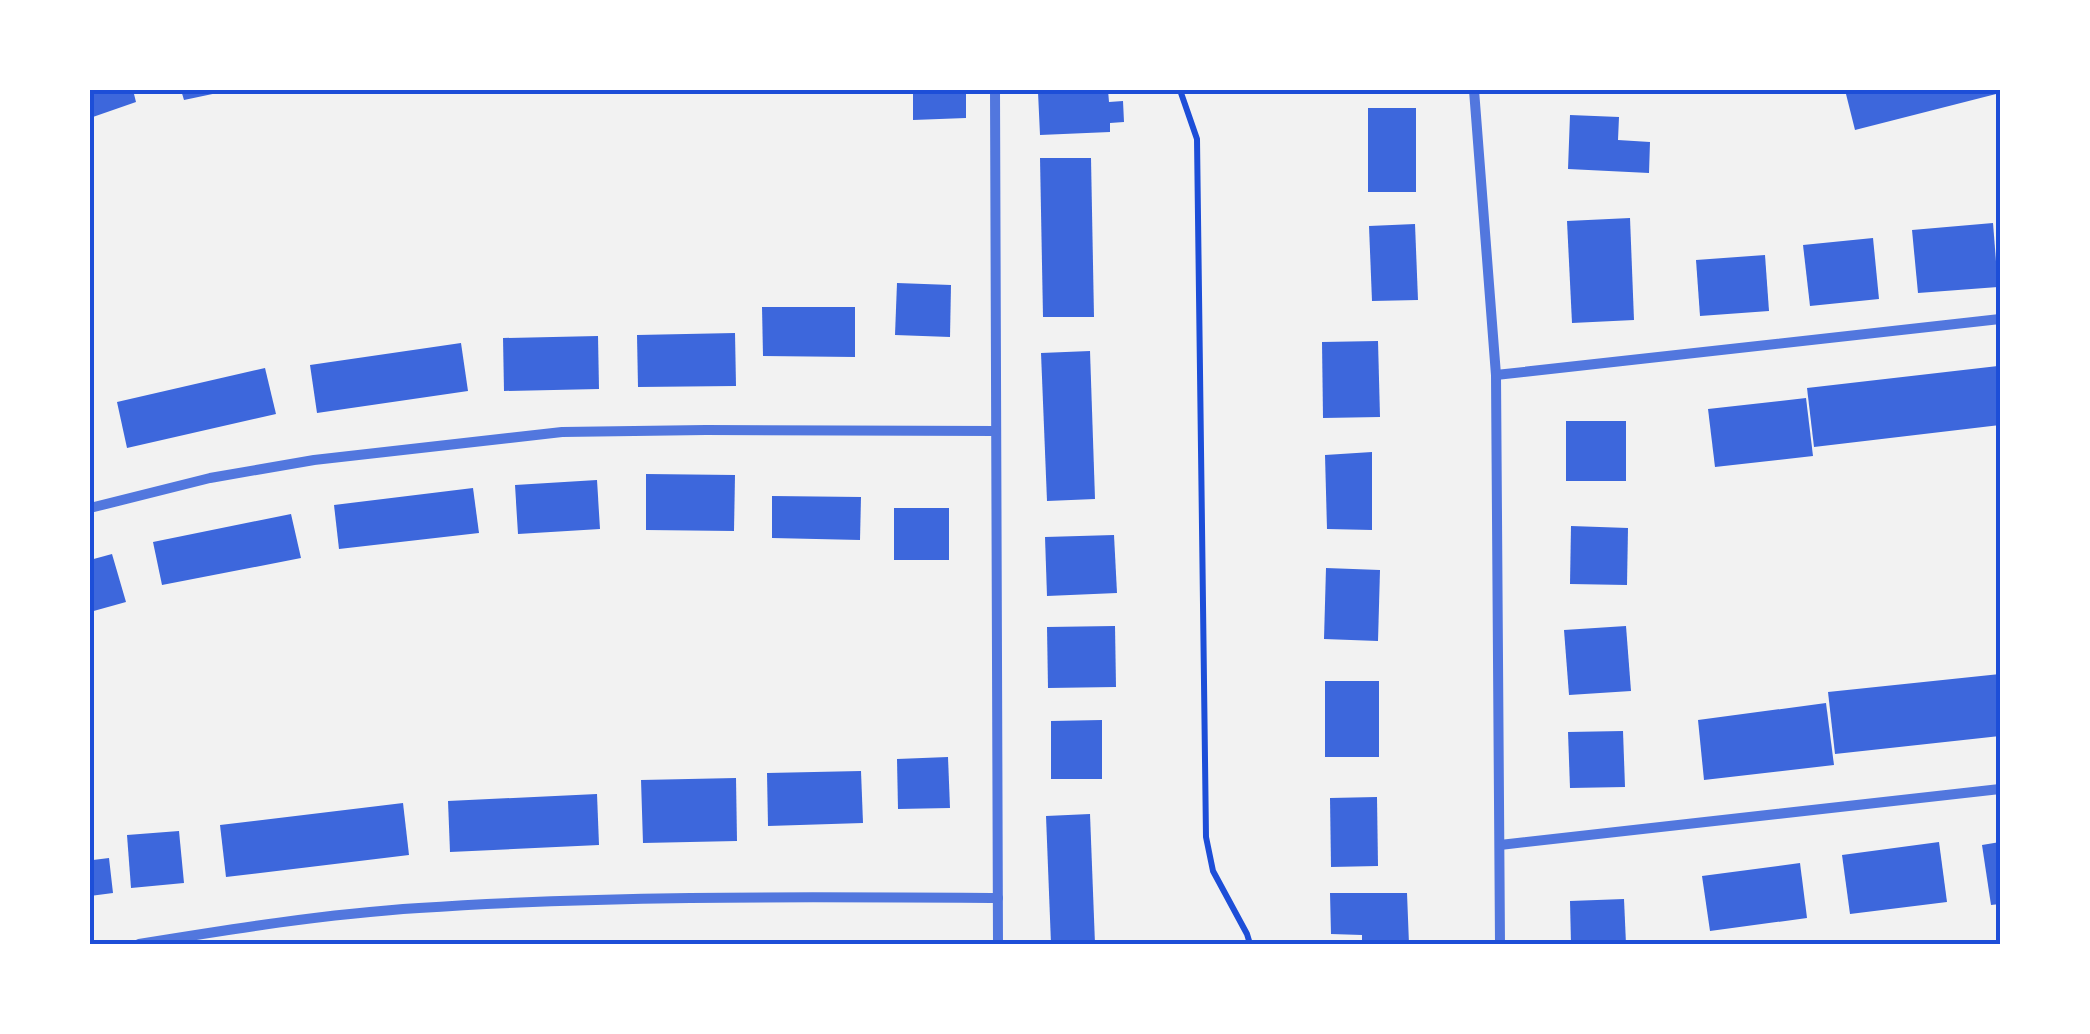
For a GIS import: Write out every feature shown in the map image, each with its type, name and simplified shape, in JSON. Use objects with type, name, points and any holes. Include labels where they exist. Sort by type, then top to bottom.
[{"type":"street","points":[[995,90],[998,944]]},
{"type":"street","points":[[1474,90],[1496,376],[1500,944]]},
{"type":"street","points":[[1496,376],[2000,319]]},
{"type":"street","points":[[90,508],[210,478],[314,460],[562,432],[996,430]]},
{"type":"street","points":[[1500,846],[2000,789]]},
{"type":"street","points":[[139,944],[416,908],[753,897],[998,898]]},
{"type":"path","points":[[1180,90],[1197,139],[1206,837],[1213,871],[1250,944]]},
{"type":"building","points":[[90,90],[133,90],[136,102],[90,118]]},
{"type":"building","points":[[181,90],[222,90],[222,92],[184,100]]},
{"type":"building","points":[[913,90],[966,90],[966,118],[913,120]]},
{"type":"building","points":[[1108,90],[1109,102],[1123,101],[1124,122],[1110,123],[1110,132],[1040,135],[1038,92]]},
{"type":"building","points":[[1845,90],[2000,90],[2000,93],[1855,130]]},
{"type":"building","points":[[1368,108],[1416,108],[1416,192],[1368,192]]},
{"type":"building","points":[[1570,115],[1619,117],[1618,140],[1650,142],[1649,173],[1568,169]]},
{"type":"building","points":[[1040,158],[1091,158],[1094,317],[1043,317]]},
{"type":"building","points":[[1630,218],[1634,320],[1572,323],[1567,221]]},
{"type":"building","points":[[1993,223],[1998,287],[1918,293],[1912,230]]},
{"type":"building","points":[[1415,224],[1418,300],[1372,301],[1369,226]]},
{"type":"building","points":[[1873,238],[1879,299],[1810,306],[1803,245]]},
{"type":"building","points":[[1765,255],[1769,311],[1700,316],[1696,260]]},
{"type":"building","points":[[897,283],[951,285],[950,337],[895,335]]},
{"type":"building","points":[[762,307],[855,307],[855,357],[763,356]]},
{"type":"building","points":[[735,333],[736,386],[638,387],[637,335]]},
{"type":"building","points":[[598,336],[599,389],[504,391],[503,338]]},
{"type":"building","points":[[1378,341],[1380,417],[1323,418],[1322,342]]},
{"type":"building","points":[[461,343],[468,391],[317,413],[310,365]]},
{"type":"building","points":[[1090,351],[1095,499],[1047,501],[1041,353]]},
{"type":"building","points":[[1998,366],[2000,425],[1814,447],[1807,388]]},
{"type":"building","points":[[265,368],[276,414],[127,448],[117,402]]},
{"type":"building","points":[[1806,398],[1813,456],[1715,467],[1708,409]]},
{"type":"building","points":[[1566,421],[1626,421],[1626,481],[1566,481]]},
{"type":"building","points":[[1372,452],[1372,530],[1327,529],[1325,455]]},
{"type":"building","points":[[646,474],[735,475],[734,531],[646,530]]},
{"type":"building","points":[[597,480],[600,529],[518,534],[515,485]]},
{"type":"building","points":[[473,488],[479,533],[339,549],[334,505]]},
{"type":"building","points":[[772,496],[861,497],[860,540],[772,538]]},
{"type":"building","points":[[894,508],[949,508],[949,560],[894,560]]},
{"type":"building","points":[[291,514],[301,558],[162,585],[153,542]]},
{"type":"building","points":[[1571,526],[1628,528],[1627,585],[1570,584]]},
{"type":"building","points":[[1114,535],[1117,593],[1047,596],[1045,537]]},
{"type":"building","points":[[112,554],[126,602],[90,612],[90,560]]},
{"type":"building","points":[[1326,568],[1380,570],[1378,641],[1324,639]]},
{"type":"building","points":[[1115,626],[1116,687],[1048,688],[1047,627]]},
{"type":"building","points":[[1626,626],[1631,691],[1569,695],[1564,630]]},
{"type":"building","points":[[2000,674],[2000,736],[1835,754],[1828,692]]},
{"type":"building","points":[[1325,681],[1379,681],[1379,757],[1325,757]]},
{"type":"building","points":[[1826,703],[1834,765],[1704,780],[1698,720]]},
{"type":"building","points":[[1102,720],[1102,779],[1051,779],[1051,721]]},
{"type":"building","points":[[1623,731],[1625,787],[1570,788],[1568,732]]},
{"type":"building","points":[[948,757],[950,808],[898,809],[897,759]]},
{"type":"building","points":[[861,771],[863,823],[768,826],[767,773]]},
{"type":"building","points":[[736,778],[737,841],[643,843],[641,780]]},
{"type":"building","points":[[597,794],[599,845],[450,852],[448,801]]},
{"type":"building","points":[[1377,797],[1378,866],[1331,867],[1330,798]]},
{"type":"building","points":[[403,803],[409,855],[226,877],[220,825]]},
{"type":"building","points":[[1090,814],[1095,944],[1051,944],[1046,816]]},
{"type":"building","points":[[179,831],[184,883],[131,888],[127,835]]},
{"type":"building","points":[[1939,842],[1947,902],[1850,914],[1842,855]]},
{"type":"building","points":[[2000,842],[2000,904],[1991,905],[1982,845]]},
{"type":"building","points":[[90,853],[93,860],[109,858],[113,893],[90,896]]},
{"type":"building","points":[[1800,863],[1807,918],[1710,931],[1702,876]]},
{"type":"building","points":[[1330,893],[1407,893],[1409,944],[1362,944],[1362,935],[1331,934]]},
{"type":"building","points":[[1624,899],[1626,944],[1571,944],[1570,901]]}]
